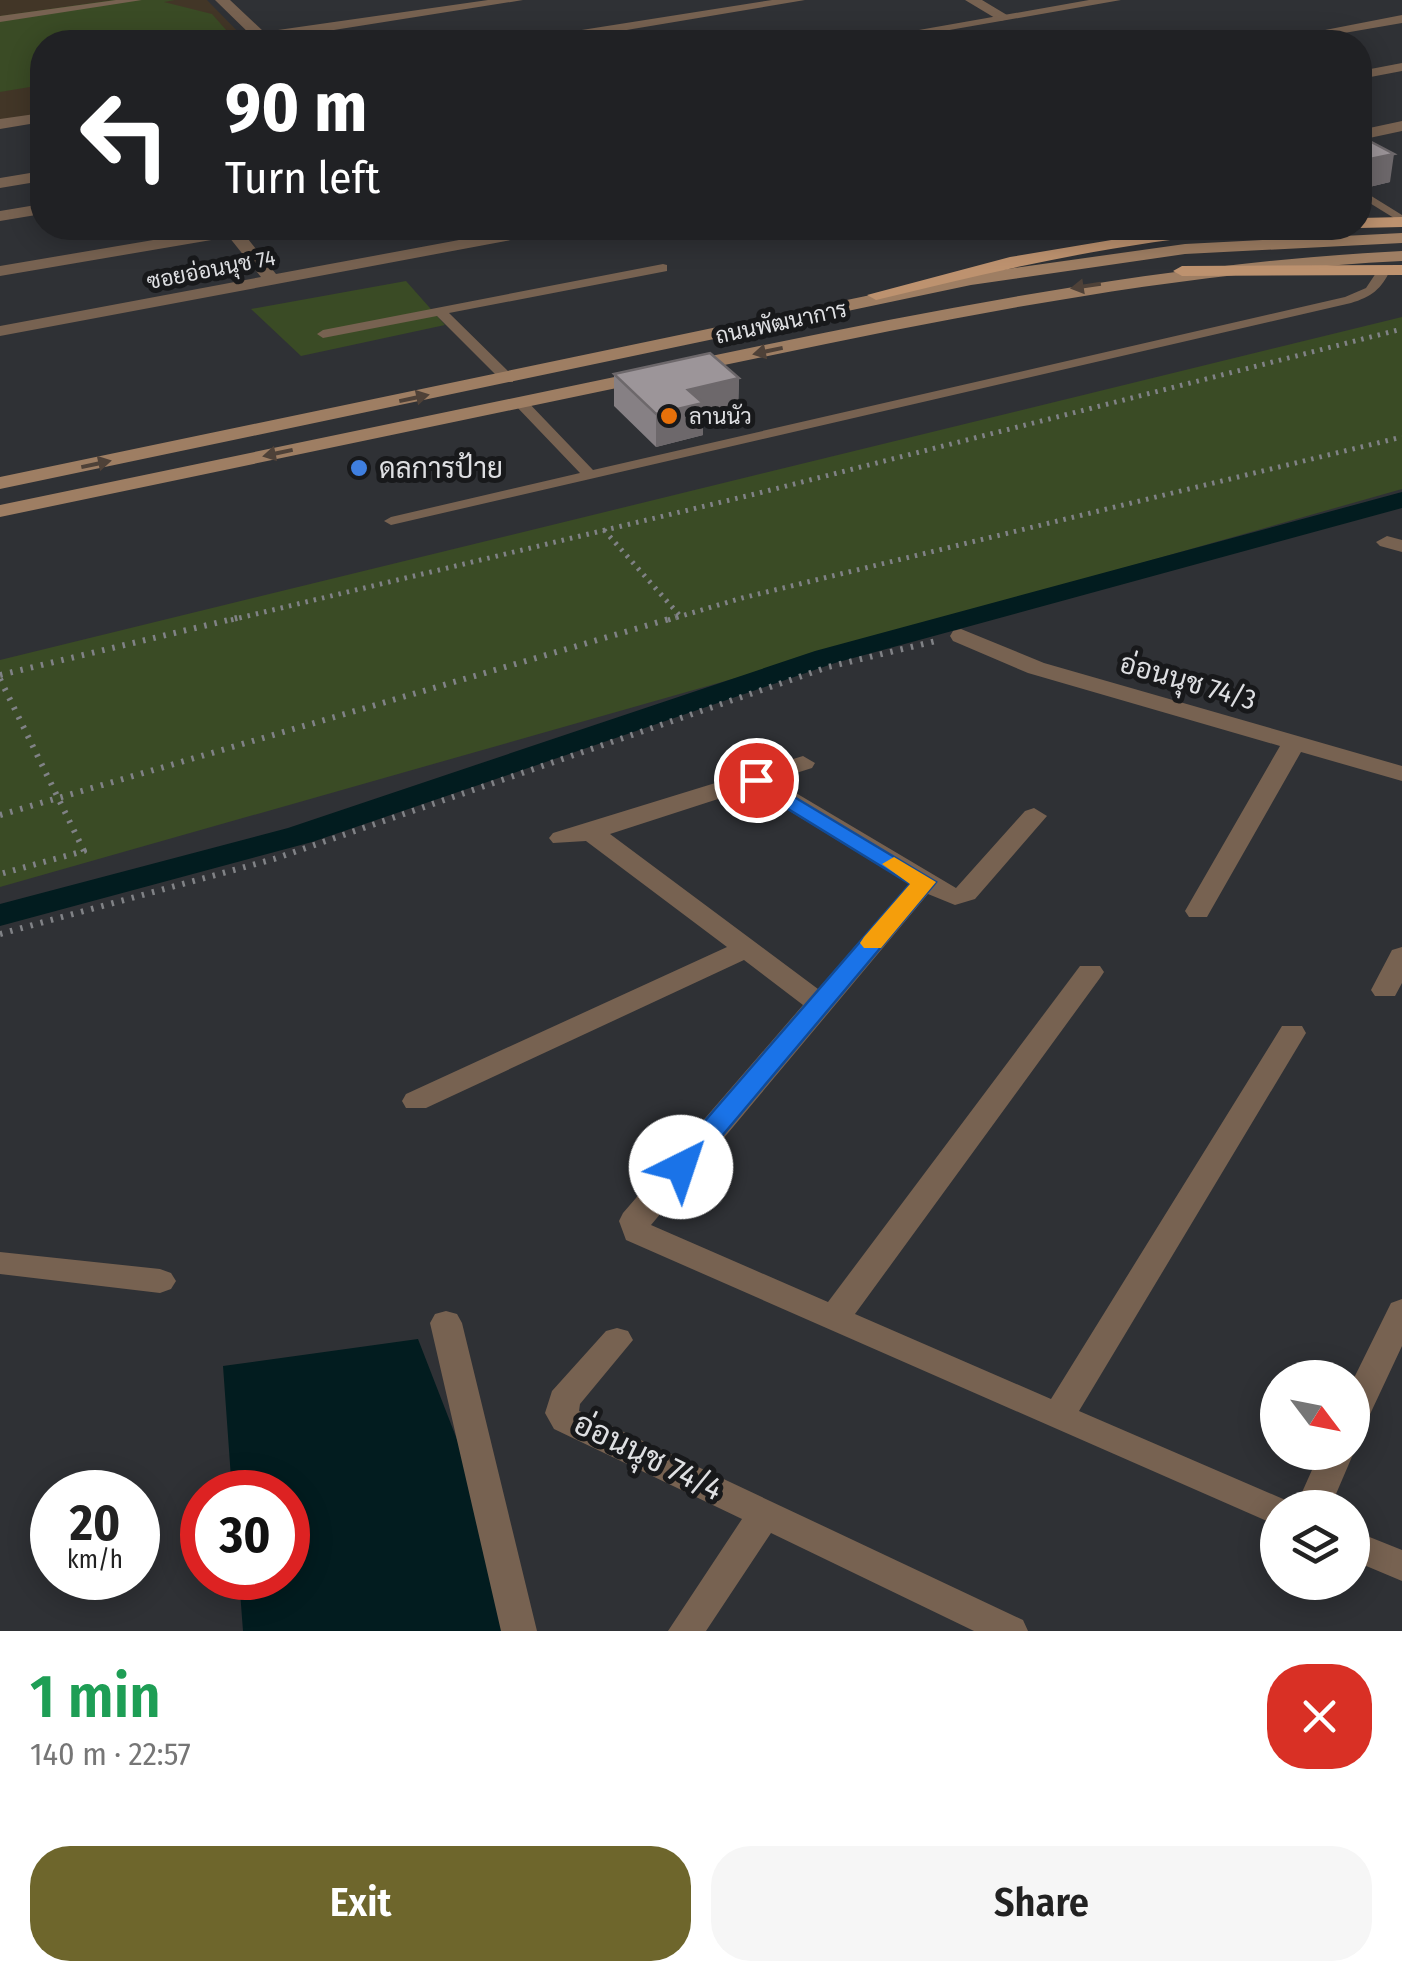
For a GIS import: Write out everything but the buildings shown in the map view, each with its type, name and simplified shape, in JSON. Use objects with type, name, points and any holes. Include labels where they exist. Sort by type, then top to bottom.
[{"type":"main road","points":[[1372,222],[1402,221]]},
{"type":"main road","name":"ถนนพัฒนาการ","points":[[1372,238],[1402,238]]},
{"type":"main road","points":[[876,296],[1014,260],[1123,240]]},
{"type":"main road","name":"ถนนพัฒนาการ","points":[[0,483],[508,379],[876,296],[1151,251],[1267,240]]},
{"type":"main road","name":"ถนนพัฒนาการ","points":[[0,511],[1039,294],[1307,258],[1402,256]]},
{"type":"main road","points":[[1182,272],[1393,270]]},
{"type":"street","points":[[222,0],[253,30]]},
{"type":"street","points":[[326,30],[516,0]]},
{"type":"street","points":[[662,0],[688,18]]},
{"type":"street","points":[[610,30],[798,0]]},
{"type":"street","points":[[972,0],[1005,18]]},
{"type":"street","points":[[932,30],[1114,0]]},
{"type":"street","points":[[1339,30],[1402,19]]},
{"type":"street","points":[[1372,73],[1402,67]]},
{"type":"street","points":[[0,124],[30,120]]},
{"type":"street","points":[[1372,132],[1402,126]]},
{"type":"street","points":[[0,183],[30,178]]},
{"type":"street","points":[[0,216],[30,211]]},
{"type":"street","points":[[0,270],[177,240]]},
{"type":"street","points":[[249,240],[274,280]]},
{"type":"street","name":"ซอยอ่อนนุช 74","points":[[0,331],[485,240]]},
{"type":"street","name":"อ่อนนุช 74/3","points":[[961,636],[1036,668],[1402,774]]},
{"type":"street","points":[[1198,911],[1294,743]]},
{"type":"street","points":[[562,838],[803,763]]},
{"type":"street","points":[[756,780],[955,897],[966,893],[1034,816]]},
{"type":"street","points":[[591,832],[820,1004]]},
{"type":"street","points":[[924,882],[634,1221],[643,1236],[1060,1413],[1260,1504]]},
{"type":"street","points":[[416,1102],[746,949]]},
{"type":"street","points":[[1385,990],[1402,956]]},
{"type":"street","points":[[834,1318],[1090,972]]},
{"type":"street","points":[[1060,1413],[1292,1033]]},
{"type":"street","points":[[0,1264],[160,1281]]},
{"type":"street","points":[[1370,1379],[1402,1311]]},
{"type":"street","points":[[446,1323],[519,1631]]},
{"type":"street","name":"อ่อนนุช 74/4","points":[[617,1340],[564,1400],[562,1413],[566,1420],[1010,1631]]},
{"type":"street","points":[[686,1631],[766,1513]]},
{"type":"street","points":[[1370,1552],[1402,1566]]},
{"type":"lane","points":[[0,19],[137,0]]},
{"type":"lane","points":[[1372,200],[1402,221]]},
{"type":"lane","points":[[323,334],[663,268]]},
{"type":"lane","points":[[391,522],[1367,295],[1393,270]]},
{"type":"lane","points":[[438,310],[508,379]]},
{"type":"lane","points":[[520,402],[588,474]]},
{"type":"path","points":[[0,874],[84,851],[0,677],[604,530],[1402,328]]},
{"type":"path","points":[[0,814],[59,800],[680,616],[1402,437]]},
{"type":"path","points":[[604,530],[680,616]]},
{"type":"path","points":[[0,934],[274,860],[828,667],[961,636]]},
{"type":"shaded area","points":[[0,0],[207,0],[236,30],[30,30],[30,117],[0,121]]},
{"type":"green space","points":[[113,0],[175,0],[164,2],[212,14],[226,30],[30,30],[30,87],[0,92],[0,16]]},
{"type":"green space","points":[[406,281],[445,325],[301,356],[251,309]]},
{"type":"green space","points":[[1402,317],[1402,489],[0,887],[0,660]]},
{"type":"water","points":[[418,1339],[489,1522],[509,1631],[243,1631],[241,1600],[310,1600],[310,1470],[230,1470],[223,1366]]},
{"type":"waterway","points":[[0,915],[300,835],[825,657],[1402,500]]},
{"type":"slow traffic","points":[[872,943],[924,882],[894,864]]},
{"type":"place","name":"ลานนัว","points":[[669,416]]},
{"type":"place","name":"ดลการป้าย","points":[[359,468]]},
{"type":"route","points":[[681,1167],[924,882],[756,780]]}]
